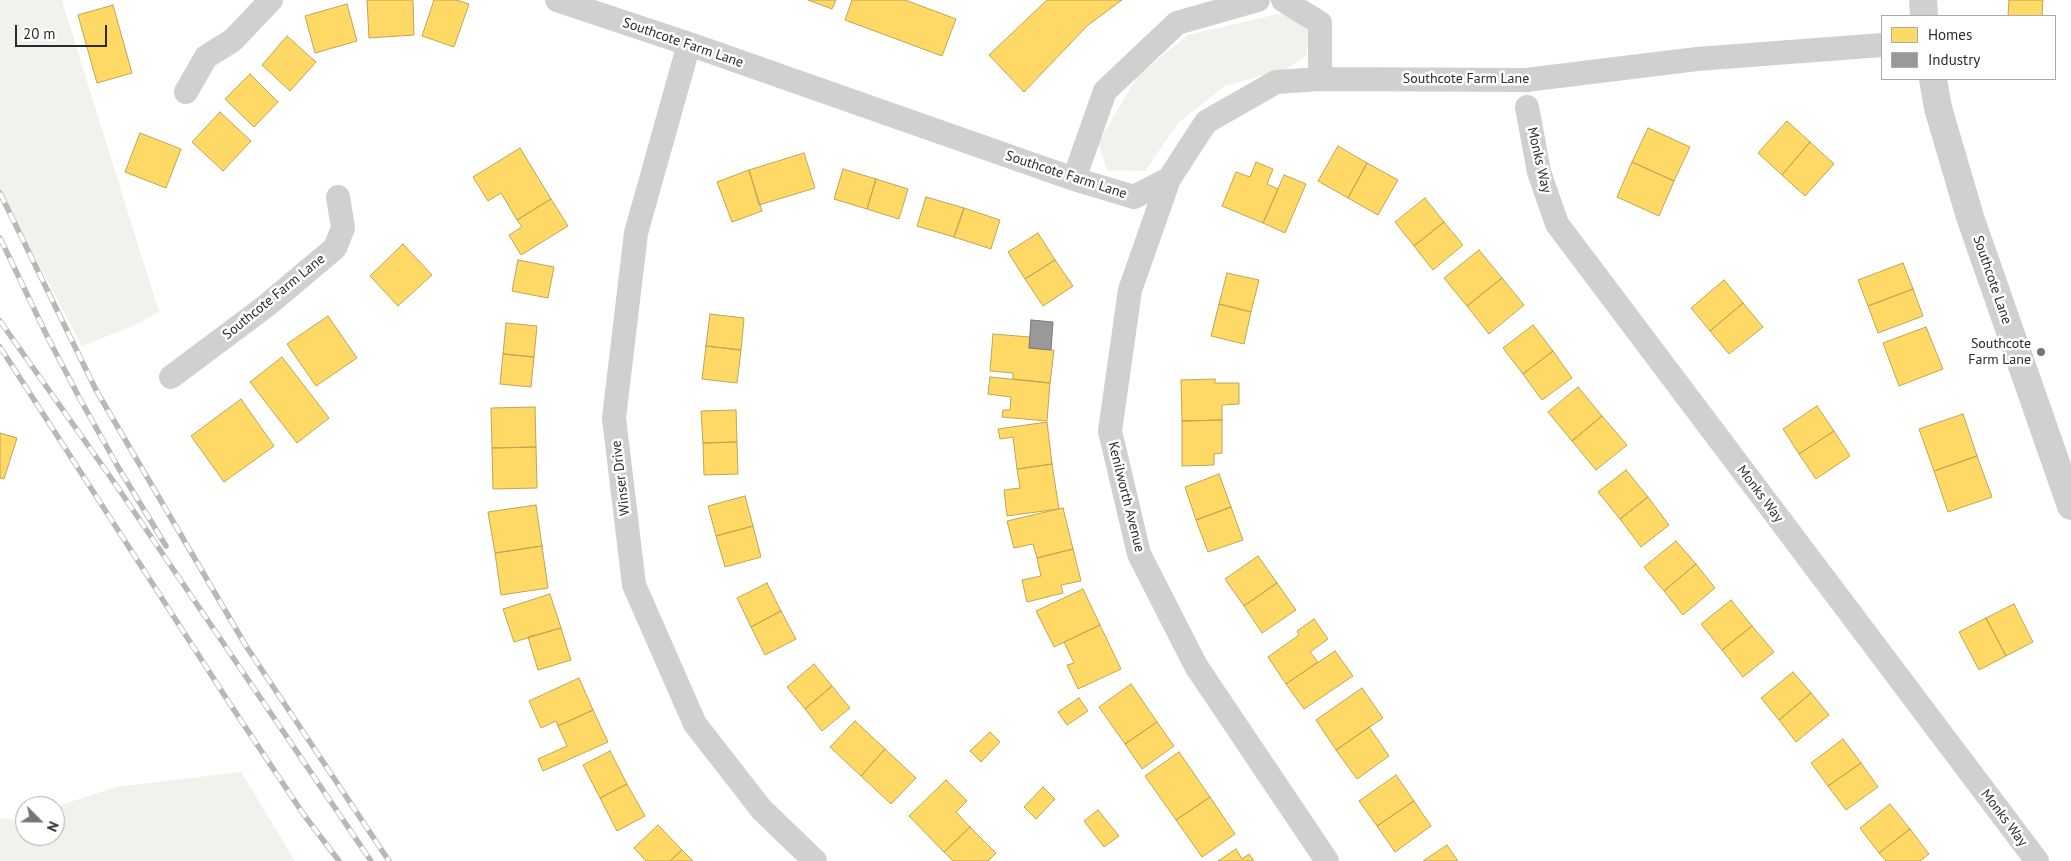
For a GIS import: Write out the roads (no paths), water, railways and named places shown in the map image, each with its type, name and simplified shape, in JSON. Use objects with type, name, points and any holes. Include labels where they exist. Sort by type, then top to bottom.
[{"type":"street","points":[[186,92],[206,56],[234,40],[270,0]]},
{"type":"street","name":"Southcote Farm Lane","points":[[557,0],[1074,179],[1134,197],[1170,179],[1206,122],[1276,82],[1320,78],[1526,80],[1697,59],[1881,45]]},
{"type":"street","points":[[1074,179],[1106,91],[1177,23],[1258,0]]},
{"type":"street","points":[[1283,0],[1320,23],[1320,78]]},
{"type":"street","points":[[1923,0],[1924,15]]},
{"type":"street","name":"Winser Drive","points":[[688,44],[636,233],[614,418],[634,585],[696,724],[762,810],[815,861]]},
{"type":"street","name":"Southcote Lane","points":[[1933,80],[1938,108],[1970,217],[2071,506]]},
{"type":"street","name":"Monks Way","points":[[1527,107],[1539,172],[1557,224],[2037,861]]},
{"type":"street","name":"Kenilworth Avenue","points":[[1170,179],[1130,290],[1110,431],[1139,554],[1191,658],[1327,861]]},
{"type":"street","name":"Southcote Farm Lane","points":[[171,377],[266,306],[335,248],[343,228],[338,198]]},
{"type":"railway","points":[[0,193],[96,390],[246,646],[389,861]]},
{"type":"railway","points":[[0,238],[48,338],[80,399],[118,467],[166,546]]},
{"type":"railway","points":[[0,321],[116,485],[371,861]]},
{"type":"railway","points":[[0,347],[230,704],[304,815],[339,861]]},
{"type":"place","name":"Southcote Farm Lane","points":[[2041,352]]}]
